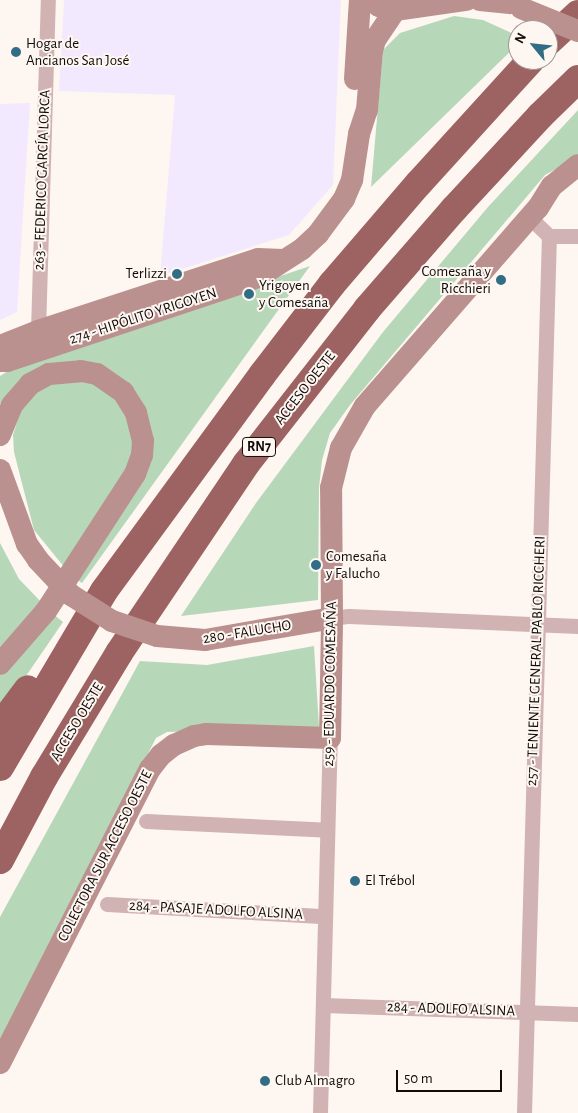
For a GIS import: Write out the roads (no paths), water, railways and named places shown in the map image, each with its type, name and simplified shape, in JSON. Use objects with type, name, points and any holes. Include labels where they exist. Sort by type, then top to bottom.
[{"type":"highway","points":[[558,33],[578,14]]},
{"type":"highway","name":"RN7","points":[[0,767],[104,591],[196,462],[332,284],[419,182],[522,70]]},
{"type":"highway","name":"ACCESO OESTE","points":[[0,860],[44,777],[119,653],[246,464],[367,309],[454,209],[540,116],[578,79]]},
{"type":"highway","points":[[0,726],[104,591]]},
{"type":"highway","points":[[0,883],[44,777]]},
{"type":"street","name":"263 - FEDERICO GARCÍA LORCA","points":[[38,331],[48,0]]},
{"type":"street","points":[[359,134],[352,109],[360,0]]},
{"type":"street","points":[[372,0],[379,6],[402,6],[466,0]]},
{"type":"street","points":[[480,0],[512,4],[578,31]]},
{"type":"street","points":[[359,134],[367,110],[372,51],[375,40],[402,6]]},
{"type":"street","name":"274 - HIPÓLITO YRIGOYEN","points":[[0,361],[8,361],[260,276],[302,249],[332,217],[344,199],[352,180],[359,134]]},
{"type":"street","points":[[533,212],[552,186],[578,165]]},
{"type":"street","points":[[533,212],[578,183]]},
{"type":"street","points":[[533,212],[549,236],[578,236]]},
{"type":"street","name":"259 - EDUARDO COMESAÑA","points":[[320,1113],[332,618],[330,488],[335,466],[351,428],[365,406],[533,212]]},
{"type":"street","name":"257 - TENIENTE GENERAL PABLO RICCHERI","points":[[524,1113],[549,236]]},
{"type":"street","name":"274 - HIPÓLITO YRIGOYEN","points":[[0,346],[38,331],[258,259],[283,260]]},
{"type":"street","points":[[0,435],[12,405],[30,384],[50,374],[81,370],[98,374],[123,392],[136,413],[143,442],[142,456],[135,474],[46,611],[0,664]]},
{"type":"street","name":"280 - FALUCHO","points":[[0,470],[27,544],[38,560],[71,595],[112,621],[157,636],[206,640],[349,616],[578,626]]},
{"type":"street","name":"COLECTORA SUR ACCESO OESTE","points":[[0,1062],[150,769],[160,755],[174,745],[194,736],[206,734],[330,738]]},
{"type":"street","points":[[146,821],[327,830]]},
{"type":"street","name":"284 - PASAJE ADOLFO ALSINA","points":[[107,904],[325,916]]},
{"type":"street","name":"284 - ADOLFO ALSINA","points":[[323,1005],[578,1014]]},
{"type":"place","name":"Hogar de Ancianos San José","points":[[16,52]]},
{"type":"place","name":"Terlizzi","points":[[177,274]]},
{"type":"place","name":"Comesaña y Ricchieri","points":[[501,280]]},
{"type":"place","name":"Yrigoyen y Comesaña","points":[[249,294]]},
{"type":"place","name":"Comesaña y Falucho","points":[[316,565]]},
{"type":"place","name":"El Trébol","points":[[355,881]]},
{"type":"place","name":"Club Almagro","points":[[265,1081]]}]
